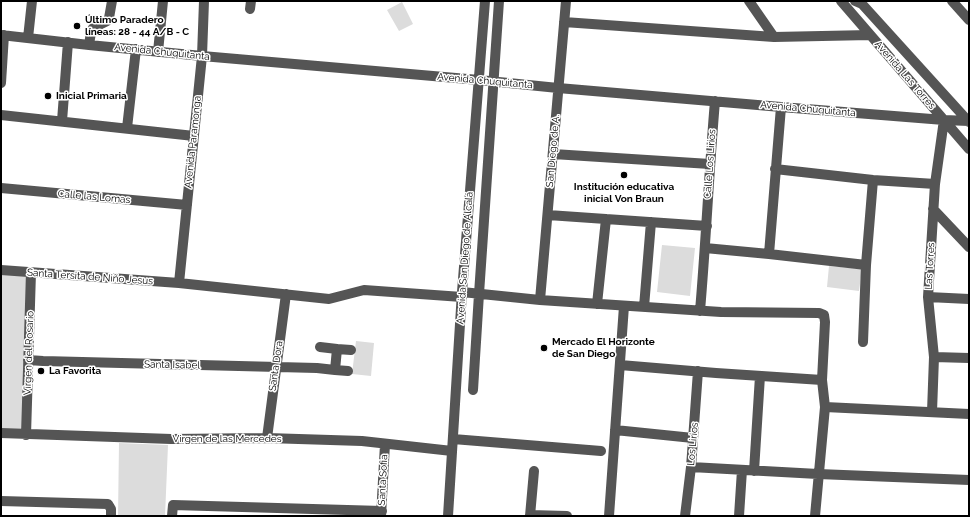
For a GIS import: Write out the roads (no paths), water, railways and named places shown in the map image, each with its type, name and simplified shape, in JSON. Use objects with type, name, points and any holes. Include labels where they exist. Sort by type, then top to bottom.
[{"type":"street","points":[[28,38],[32,1]]},
{"type":"street","points":[[89,45],[93,28],[109,18],[112,1]]},
{"type":"street","points":[[158,52],[163,1]]},
{"type":"street","name":"Avenida Paramonga","points":[[179,283],[202,56],[204,1]]},
{"type":"street","name":"Avenida San Diego de Alcalá","points":[[448,516],[462,295],[485,1]]},
{"type":"street","name":"Avenida San Diego de Alcalá","points":[[473,390],[499,1]]},
{"type":"street","name":"San Diego de A.","points":[[540,300],[566,1]]},
{"type":"street","points":[[749,1],[774,37]]},
{"type":"street","name":"Avenida Las Torres","points":[[841,1],[969,149]]},
{"type":"street","name":"Avenida Las Torres","points":[[855,1],[862,4],[968,121]]},
{"type":"street","points":[[952,1],[969,20]]},
{"type":"street","points":[[564,22],[774,37],[870,35]]},
{"type":"street","points":[[1,83],[3,35]]},
{"type":"street","name":"Avenida Chuquitanta","points":[[3,35],[158,52],[558,88],[968,121]]},
{"type":"street","points":[[62,121],[68,42]]},
{"type":"street","points":[[127,128],[136,49]]},
{"type":"street","name":"Calle Los Lirios","points":[[700,311],[715,101]]},
{"type":"street","points":[[769,254],[781,107]]},
{"type":"street","points":[[1,115],[194,136]]},
{"type":"street","name":"Las Torres","points":[[932,412],[934,357],[928,296],[935,184],[944,120]]},
{"type":"street","points":[[553,154],[710,164]]},
{"type":"street","points":[[775,169],[873,180],[935,184]]},
{"type":"street","points":[[863,342],[866,265],[873,180]]},
{"type":"street","name":"Calle las Lomas","points":[[1,188],[187,205]]},
{"type":"street","points":[[933,210],[969,247]]},
{"type":"street","points":[[548,215],[707,226]]},
{"type":"street","points":[[597,304],[606,219]]},
{"type":"street","points":[[644,307],[651,222]]},
{"type":"street","points":[[705,248],[866,265]]},
{"type":"street","name":"Santa Tersita de Niño Jesus","points":[[1,270],[179,283],[329,299],[364,290],[462,295],[479,294],[540,300],[700,311],[819,313],[824,315],[825,322],[822,380]]},
{"type":"street","name":"Virgen del Rosario","points":[[26,434],[31,272]]},
{"type":"street","name":"Santa Dora","points":[[267,438],[286,294]]},
{"type":"street","points":[[928,296],[969,299]]},
{"type":"street","points":[[609,516],[624,306]]},
{"type":"street","points":[[459,341],[476,341]]},
{"type":"street","points":[[320,347],[351,350]]},
{"type":"street","points":[[335,370],[337,349]]},
{"type":"street","points":[[934,357],[969,358]]},
{"type":"street","name":"Santa Isabel","points":[[28,360],[317,368],[348,371]]},
{"type":"street","points":[[620,365],[698,372],[822,380],[825,407],[815,516]]},
{"type":"street","name":"Los Lirios","points":[[685,516],[691,467],[698,372]]},
{"type":"street","points":[[754,471],[760,376]]},
{"type":"street","points":[[825,407],[969,414]]},
{"type":"street","points":[[615,430],[693,438]]},
{"type":"street","name":"Virgen de las Mercedes","points":[[1,434],[171,439],[267,438],[362,441],[452,451]]},
{"type":"street","points":[[453,439],[601,451]]},
{"type":"street","name":"Santa Sofia","points":[[381,513],[386,444]]},
{"type":"street","points":[[691,467],[969,480]]},
{"type":"street","points":[[739,516],[742,470]]},
{"type":"street","points":[[534,471],[530,516],[567,516]]},
{"type":"street","points":[[1,501],[108,504],[111,509],[111,516]]},
{"type":"street","points":[[172,516],[173,505],[313,512],[381,513]]},
{"type":"place","name":"Último Paradero líneas: 28 - 44 A/B - C","points":[[77,26]]},
{"type":"place","name":"Inicial Primaria","points":[[48,96]]},
{"type":"place","name":"Institución educativa inicial Von Braun","points":[[624,175]]},
{"type":"place","name":"Mercado El Horizonte de San Diego","points":[[544,348]]},
{"type":"place","name":"La Favorita","points":[[41,371]]}]
